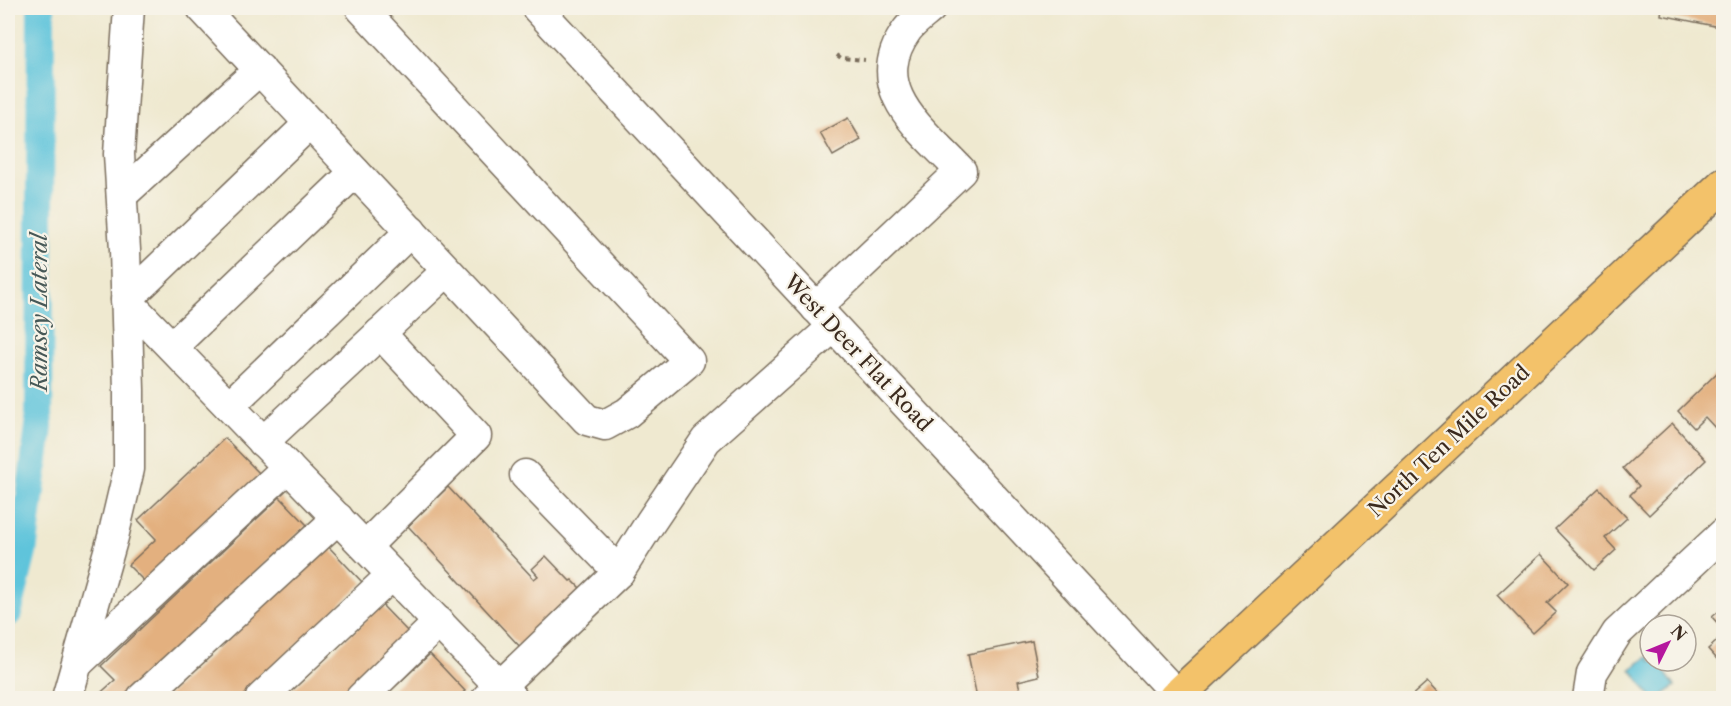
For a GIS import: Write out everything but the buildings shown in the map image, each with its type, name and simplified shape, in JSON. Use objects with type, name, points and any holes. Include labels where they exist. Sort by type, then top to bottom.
[{"type":"main road","name":"North Ten Mile Road","points":[[1178,698],[1724,184]]},
{"type":"street","points":[[67,699],[129,469],[129,390],[119,154],[129,8]]},
{"type":"street","points":[[202,8],[587,420],[605,425],[627,412],[689,361],[362,8]]},
{"type":"street","name":"West Deer Flat Road","points":[[537,8],[1178,698]]},
{"type":"street","points":[[126,300],[439,622],[500,694],[620,572],[706,440],[784,369],[825,317],[961,171],[906,112],[896,97],[892,80],[892,65],[897,48],[908,29],[931,8]]},
{"type":"street","points":[[122,195],[260,69]]},
{"type":"street","points":[[126,300],[310,123]]},
{"type":"street","points":[[172,347],[356,172]]},
{"type":"street","points":[[229,406],[411,231]]},
{"type":"street","points":[[263,442],[447,271]]},
{"type":"street","points":[[366,546],[476,436],[380,333]]},
{"type":"street","points":[[77,664],[288,467]]},
{"type":"street","points":[[525,475],[620,572]]},
{"type":"street","points":[[142,699],[338,518]]},
{"type":"street","points":[[1590,686],[1617,633],[1724,533]]},
{"type":"street","points":[[261,699],[392,574]]},
{"type":"street","points":[[361,699],[439,622]]},
{"type":"path","points":[[837,55],[841,58],[866,60]]},
{"type":"water","points":[[1638,664],[1638,673],[1666,673],[1675,686],[1659,698],[1652,698],[1631,669]]},
{"type":"waterway","name":"Ramsey Lateral","points":[[8,613],[23,552],[39,427],[41,8]]}]
